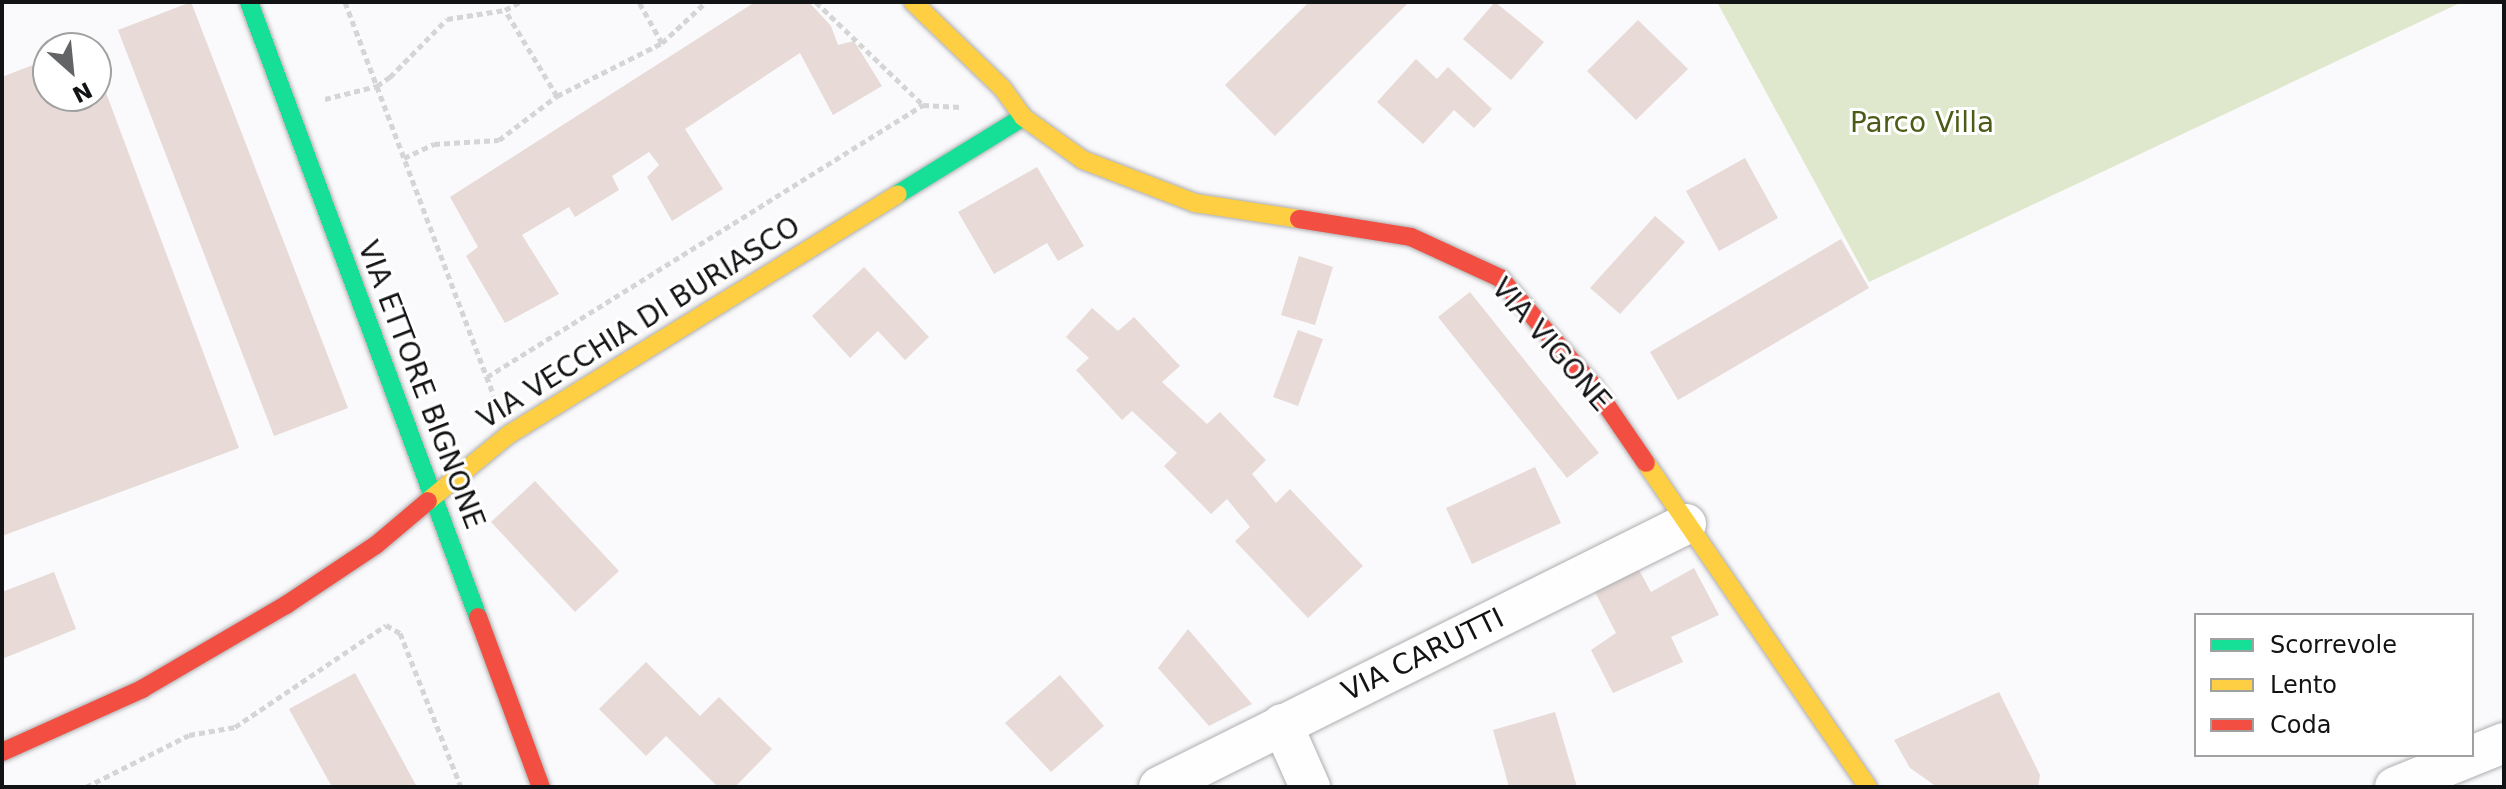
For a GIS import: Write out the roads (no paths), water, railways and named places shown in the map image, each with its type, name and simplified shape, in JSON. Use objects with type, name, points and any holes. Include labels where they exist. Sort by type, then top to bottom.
[{"type":"street","name":"VIA ETTORE BIGNONE","points":[[249,2],[541,787]]},
{"type":"street","name":"VIA VIGONE","points":[[913,2],[1003,89],[1023,117],[1083,160],[1195,203],[1411,237],[1500,278],[1594,387],[1868,787]]},
{"type":"street","name":"VIA VECCHIA DI BURIASCO","points":[[2,752],[73,723],[214,650],[376,545],[508,435],[1023,117]]},
{"type":"street","name":"VIA CARUTTI","points":[[1159,787],[1686,524]]},
{"type":"street","points":[[1282,724],[1310,787]]},
{"type":"street","points":[[2474,755],[2504,743]]},
{"type":"street","points":[[2395,787],[2469,757]]},
{"type":"park label","name":"Parco Villa","points":[[1922,123]]}]
